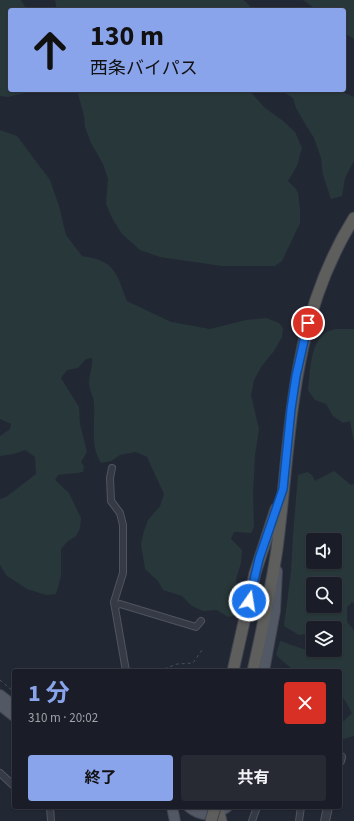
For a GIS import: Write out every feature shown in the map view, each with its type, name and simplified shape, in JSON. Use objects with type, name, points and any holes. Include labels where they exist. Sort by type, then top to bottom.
[{"type":"highway","points":[[254,669],[276,549],[294,389],[301,350],[308,323],[328,268],[354,218]]},
{"type":"highway","points":[[233,669],[255,573],[283,489]]},
{"type":"main road","points":[[264,669],[275,611],[276,549]]},
{"type":"main road","points":[[0,695],[12,704]]},
{"type":"main road","points":[[0,705],[12,714]]},
{"type":"main road","points":[[172,809],[175,821]]},
{"type":"main road","points":[[192,809],[207,815],[217,813]]},
{"type":"street","points":[[112,468],[110,478],[111,501],[120,513],[123,525],[123,573],[114,602],[126,669]]},
{"type":"street","points":[[115,606],[120,604],[196,627],[201,621]]},
{"type":"street","points":[[0,773],[12,784]]},
{"type":"street","points":[[50,809],[51,821]]},
{"type":"street","points":[[252,821],[256,809]]},
{"type":"street","points":[[299,821],[301,809]]},
{"type":"street","points":[[325,821],[328,809]]},
{"type":"path","points":[[164,669],[177,664],[193,662],[202,650]]},
{"type":"path","points":[[0,680],[12,690]]},
{"type":"shaded area","points":[[0,0],[21,0],[26,8],[8,8],[8,92],[26,92],[8,97],[0,96]]},
{"type":"shaded area","points":[[55,0],[244,0],[251,8],[57,8]]},
{"type":"shaded area","points":[[303,0],[354,0],[354,39],[346,34],[346,8],[314,8]]},
{"type":"shaded area","points":[[78,92],[251,92],[265,108],[282,120],[295,132],[302,148],[297,166],[288,181],[298,193],[300,223],[282,261],[275,266],[222,266],[160,257],[140,250],[122,234],[112,218],[106,204],[108,179],[103,164],[91,143],[85,127],[84,116]]},
{"type":"shaded area","points":[[284,92],[343,92],[354,97],[354,161],[345,178],[342,196],[331,199],[323,175],[321,158],[314,138],[296,108],[293,98]]},
{"type":"shaded area","points":[[0,130],[17,136],[50,180],[59,206],[66,235],[82,256],[102,261],[113,270],[127,301],[171,322],[210,329],[246,320],[266,318],[279,323],[283,328],[282,337],[274,351],[261,367],[254,380],[251,395],[259,429],[255,455],[253,493],[254,527],[251,533],[234,532],[231,539],[242,550],[241,563],[236,579],[239,609],[234,616],[228,617],[217,610],[203,611],[192,606],[182,596],[163,590],[158,581],[145,569],[141,544],[144,531],[148,520],[160,506],[164,494],[147,457],[136,452],[120,455],[111,461],[101,463],[95,449],[94,401],[89,386],[92,358],[86,359],[78,368],[67,370],[61,378],[79,407],[80,424],[87,452],[81,462],[84,466],[83,472],[58,475],[55,480],[69,493],[81,518],[80,528],[76,536],[68,541],[61,549],[61,576],[56,594],[46,595],[27,589],[6,575],[0,565],[0,499],[6,497],[36,474],[35,457],[25,450],[14,454],[0,456],[0,436],[10,429],[11,424],[0,419]]},
{"type":"shaded area","points":[[336,329],[354,329],[354,443],[350,421],[343,423],[333,416],[326,404],[315,400],[308,390],[310,368],[316,345],[325,333]]},
{"type":"shaded area","points":[[334,471],[351,485],[354,484],[354,603],[352,602],[347,607],[347,622],[354,630],[354,736],[342,739],[342,720],[344,721],[352,713],[342,697],[342,669],[292,669],[276,655],[280,641],[306,650],[306,657],[342,657],[342,621],[306,621],[306,634],[299,635],[284,626],[291,571],[298,475],[307,472],[312,475],[315,481]]},
{"type":"route","points":[[249,601],[259,559],[283,489],[291,409],[301,350],[308,323]]}]
